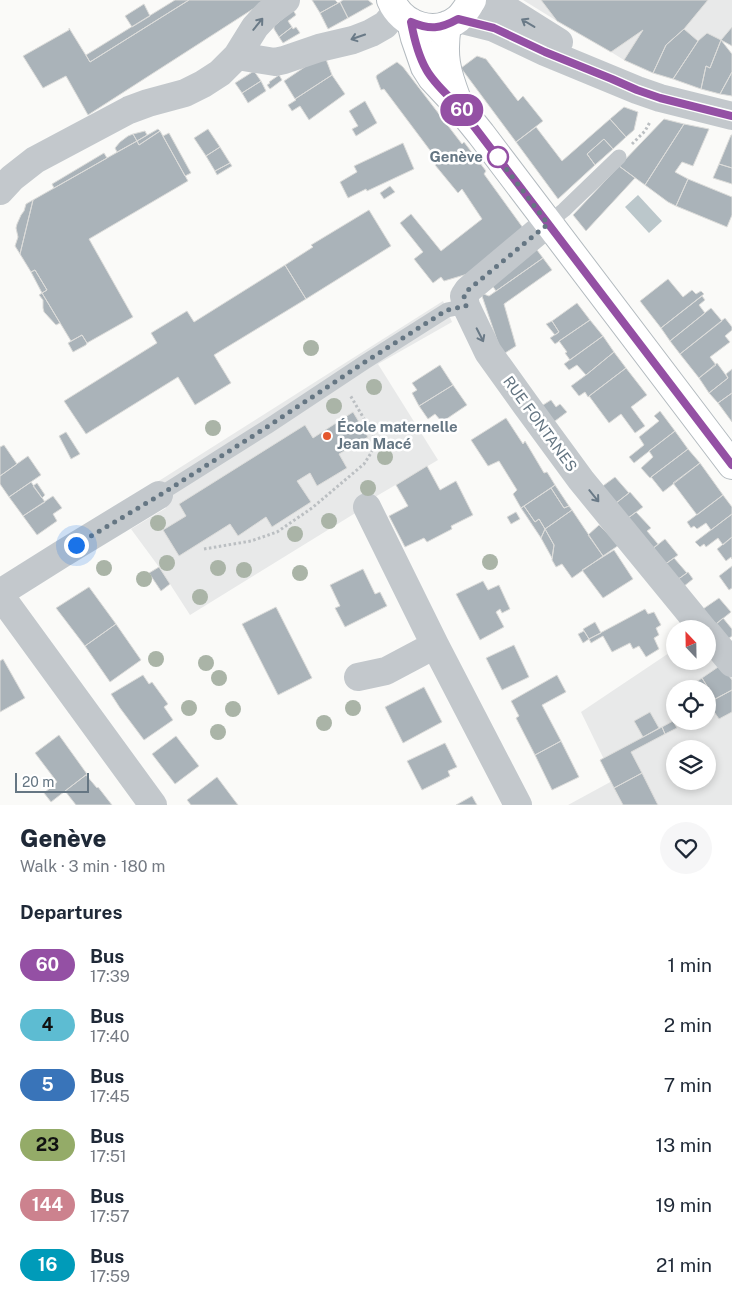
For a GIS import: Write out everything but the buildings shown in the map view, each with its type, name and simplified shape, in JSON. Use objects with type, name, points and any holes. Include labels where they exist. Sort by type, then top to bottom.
[{"type":"main road","points":[[400,11],[422,27],[435,28],[459,15]]},
{"type":"main road","points":[[400,11],[415,38],[425,67],[432,78],[460,108],[732,465]]},
{"type":"main road","points":[[459,15],[445,39],[445,66],[460,108]]},
{"type":"street","points":[[0,191],[12,178],[35,160],[129,110],[185,93],[203,84],[220,72],[237,56],[255,27],[268,13],[286,0]]},
{"type":"street","points":[[492,0],[551,36],[612,79]]},
{"type":"street","points":[[237,56],[274,62],[284,60],[371,33],[385,25],[400,11]]},
{"type":"street","points":[[459,15],[494,28],[545,52],[637,90],[660,98],[732,116]]},
{"type":"street","points":[[466,306],[464,296],[468,290],[548,224]]},
{"type":"street","name":"RUE FONTANES","points":[[466,306],[488,352],[551,441],[696,620]]},
{"type":"street","points":[[153,805],[0,594],[160,495]]},
{"type":"street","points":[[367,507],[518,805]]},
{"type":"street","points":[[716,644],[732,663]]},
{"type":"street","points":[[358,677],[386,670],[436,645]]},
{"type":"lane","points":[[548,224],[619,157]]},
{"type":"lane","points":[[160,495],[447,310],[466,306]]},
{"type":"path","points":[[619,157],[645,131],[653,116]]},
{"type":"path","points":[[204,549],[251,541],[277,532],[312,508],[364,464],[375,444],[373,434],[340,378]]},
{"type":"shaded area","points":[[523,0],[732,0],[732,27],[721,40],[698,41],[684,30],[653,73],[624,60]]},
{"type":"shaded area","points":[[638,195],[662,221],[649,233],[625,207]]},
{"type":"shaded area","name":"École maternelle Jean Macé","points":[[443,301],[452,322],[378,364],[438,460],[375,497],[357,512],[190,615],[159,567],[131,529],[166,508],[154,484]]},
{"type":"shaded area","points":[[716,652],[732,669],[732,805],[568,805],[614,780],[581,712],[666,655],[666,670],[716,670]]},
{"type":"bus line","name":"60","points":[[732,116],[660,98],[637,90],[545,52],[494,28],[458,19],[447,25],[435,28],[422,27],[411,22],[425,67],[432,78],[460,108],[732,465]]},
{"type":"place","name":"Genève","points":[[498,157]]},
{"type":"place","name":"École maternelle Jean Macé","points":[[327,436]]},
{"type":"route","points":[[76,545],[160,495],[447,310],[466,306],[464,296],[468,290],[548,224],[492,150],[498,157]]}]
